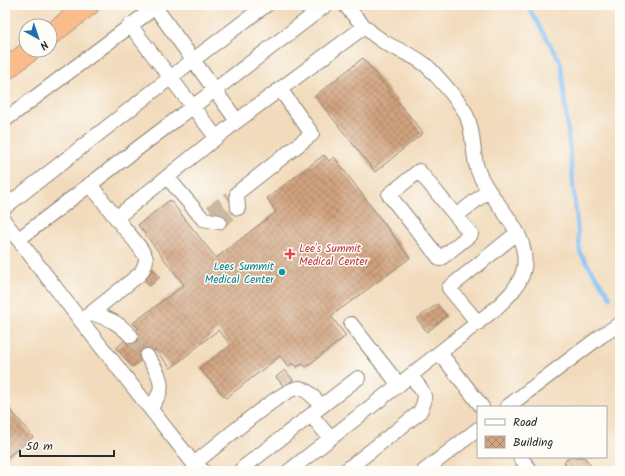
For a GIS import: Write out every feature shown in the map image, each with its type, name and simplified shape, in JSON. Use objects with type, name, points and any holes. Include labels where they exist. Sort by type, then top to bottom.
[{"type":"highway","points":[[58,29],[89,5]]},
{"type":"highway","points":[[5,70],[21,58]]},
{"type":"street","points":[[5,207],[171,77],[266,5]]},
{"type":"street","points":[[19,239],[326,5]]},
{"type":"street","points":[[291,470],[495,309],[514,290],[524,268],[524,250],[517,233],[488,191],[478,168],[471,130],[465,112],[430,68],[411,55],[385,42],[364,27],[345,5]]},
{"type":"street","points":[[5,120],[156,6],[237,121]]},
{"type":"street","points":[[130,25],[216,137]]},
{"type":"street","points":[[116,218],[216,137],[364,27]]},
{"type":"street","points":[[235,200],[312,134],[280,89]]},
{"type":"street","points":[[419,171],[456,216],[470,234],[440,259],[389,195],[419,171]]},
{"type":"street","points":[[167,177],[211,218]]},
{"type":"street","points":[[86,317],[140,274],[145,266],[146,258],[90,184]]},
{"type":"street","points":[[456,216],[488,191]]},
{"type":"street","points":[[5,222],[86,317],[151,408],[199,467],[266,407],[285,393],[297,388],[305,389],[330,438]]},
{"type":"street","points":[[478,323],[450,288],[517,233]]},
{"type":"street","points":[[86,317],[113,320],[121,325],[131,336]]},
{"type":"street","points":[[345,471],[419,413],[424,404],[424,394],[405,381],[351,324]]},
{"type":"street","points":[[507,406],[601,336],[620,324]]},
{"type":"street","points":[[440,353],[481,406]]},
{"type":"street","points":[[147,356],[156,369],[160,380],[160,393],[151,408]]},
{"type":"street","points":[[241,471],[244,467],[358,378]]},
{"type":"street","points":[[424,471],[477,430]]},
{"type":"street","points":[[521,458],[531,471]]},
{"type":"building","points":[[363,58],[423,133],[375,172],[315,96]]},
{"type":"building","name":"Lees Summit Medical Center","points":[[324,155],[329,161],[334,157],[410,258],[331,316],[346,336],[306,367],[303,364],[296,367],[292,363],[289,367],[280,356],[226,398],[199,368],[231,345],[218,330],[171,368],[155,350],[132,367],[116,348],[139,329],[133,323],[184,285],[138,225],[170,200],[216,258],[276,212],[267,198]]},
{"type":"building","points":[[152,268],[160,277],[150,286],[142,276]]},
{"type":"building","points":[[437,304],[447,316],[427,332],[417,319]]},
{"type":"building","points":[[285,370],[293,380],[284,387],[276,377]]},
{"type":"building","points":[[5,403],[33,437],[5,459]]},
{"type":"building","points":[[569,458],[585,458],[595,471],[571,471],[564,462]]},
{"type":"waterway","points":[[527,5],[561,63],[580,253],[610,297]]},
{"type":"tunnel","points":[[211,212],[230,198]]},
{"type":"tunnel","points":[[219,222],[238,208]]},
{"type":"tunnel","points":[[131,336],[147,356]]},
{"type":"place","name":"Lee's Summit Medical Center","points":[[290,254]]},
{"type":"place","name":"Lees Summit Medical Center","points":[[282,272]]}]
